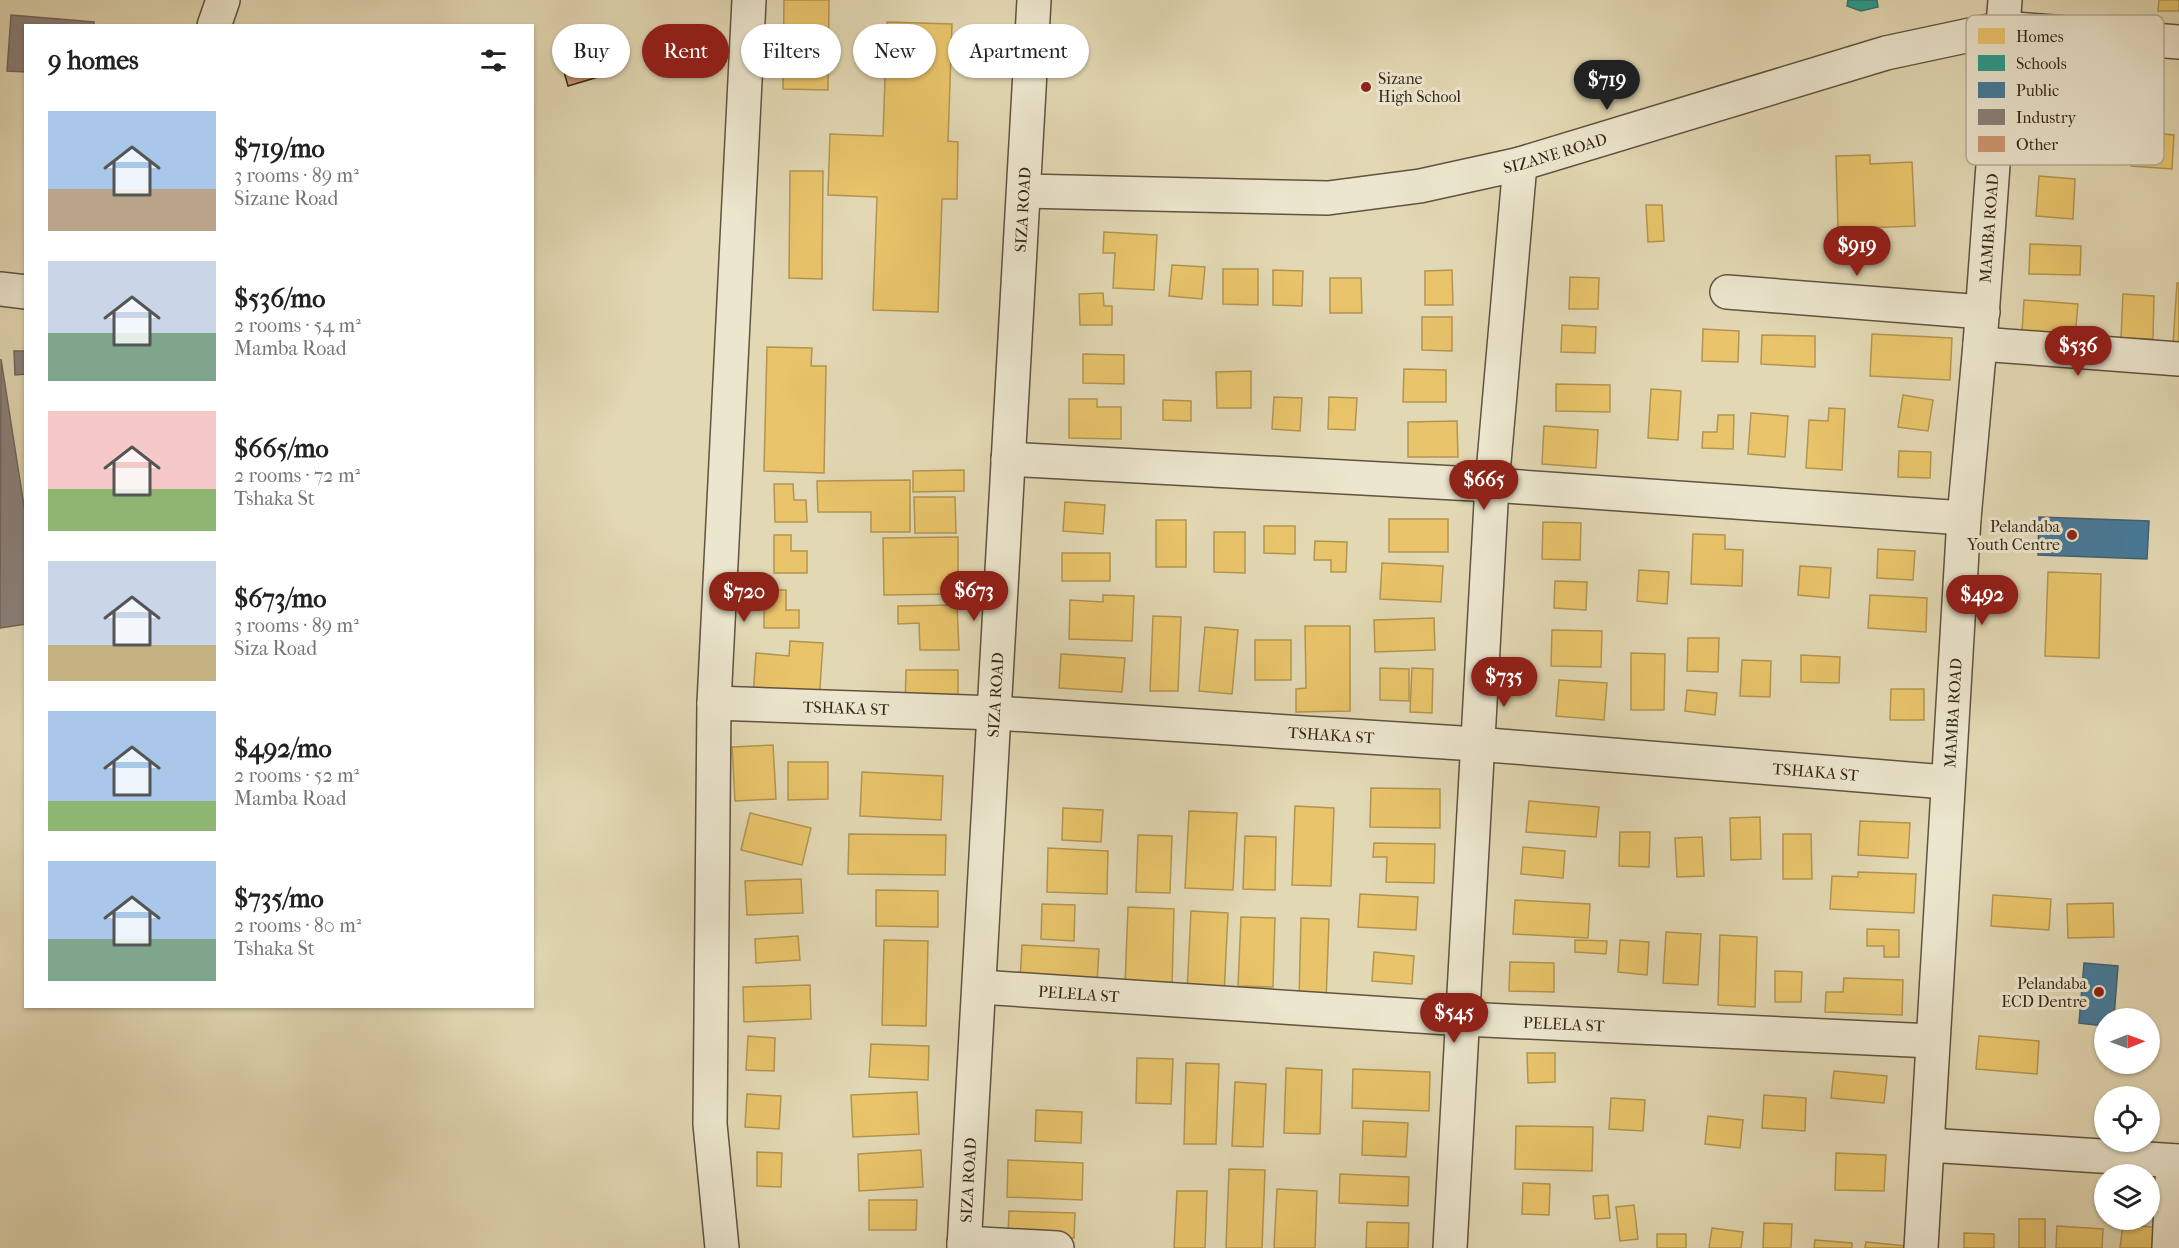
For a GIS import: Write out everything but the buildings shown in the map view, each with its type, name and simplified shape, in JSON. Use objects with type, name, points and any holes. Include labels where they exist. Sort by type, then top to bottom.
[{"type":"street","points":[[215,24],[223,0]]},
{"type":"street","points":[[722,1248],[710,1124],[714,703],[749,0]]},
{"type":"street","name":"SIZA ROAD","points":[[964,1246],[996,713],[1034,0]]},
{"type":"street","name":"SIZANE ROAD","points":[[1024,190],[1328,198],[1420,186],[1520,164],[1966,27]]},
{"type":"street","name":"SIZANE ROAD","points":[[2164,40],[2179,42]]},
{"type":"street","points":[[1450,1248],[1491,485],[1520,164]]},
{"type":"street","name":"MAMBA ROAD","points":[[1921,1248],[1946,782],[1964,518],[1983,312],[1993,165]]},
{"type":"street","points":[[0,289],[24,292]]},
{"type":"street","points":[[1727,292],[1983,312]]},
{"type":"street","points":[[1980,344],[2179,359]]},
{"type":"street","points":[[1008,459],[1491,485],[1964,518]]},
{"type":"street","name":"TSHAKA ST","points":[[714,703],[996,713],[1476,744],[1946,782]]},
{"type":"street","name":"PELELA ST","points":[[980,987],[1464,1019],[1932,1041]]},
{"type":"street","points":[[1928,1145],[2176,1161],[2169,1248]]},
{"type":"street","points":[[964,1246],[1057,1248]]},
{"type":"place","name":"Sizane High School","points":[[1366,87]]},
{"type":"place","name":"Pelandaba Youth Centre","points":[[2072,535]]},
{"type":"place","name":"Pelandaba ECD Dentre","points":[[2099,992]]}]
